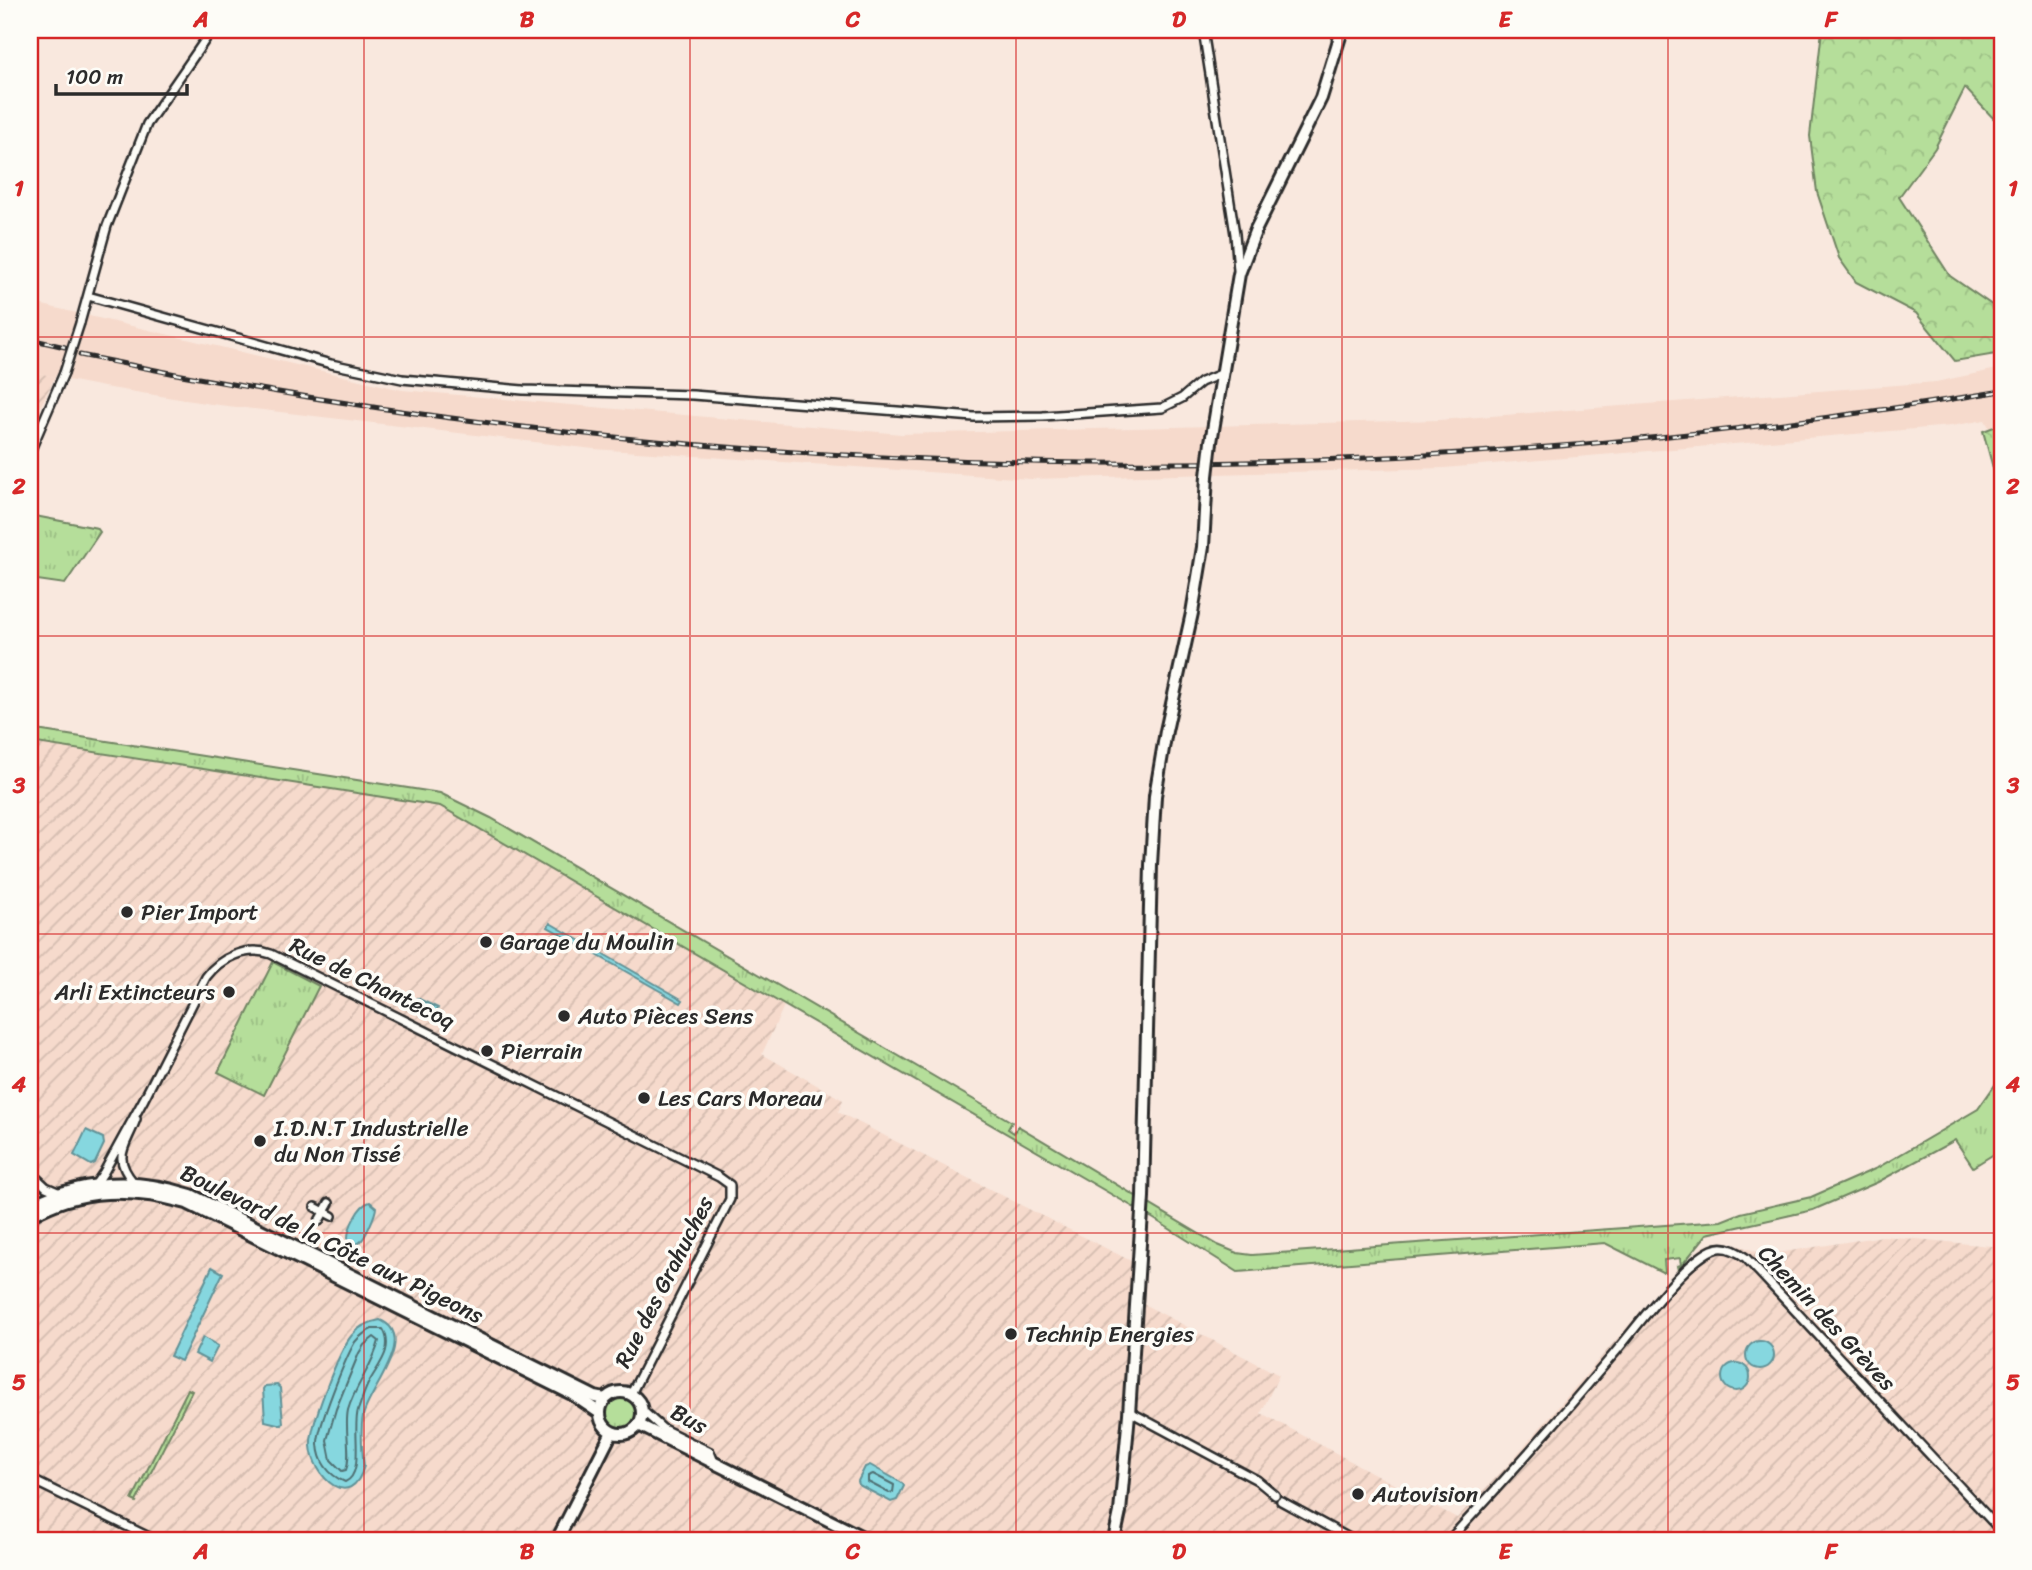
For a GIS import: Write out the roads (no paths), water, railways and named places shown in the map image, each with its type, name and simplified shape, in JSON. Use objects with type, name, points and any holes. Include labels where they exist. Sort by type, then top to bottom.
[{"type":"street","points":[[30,452],[64,373],[107,226],[147,124],[212,30]]},
{"type":"street","points":[[1203,30],[1239,274]]},
{"type":"street","points":[[1115,1540],[1129,1414],[1143,1197],[1155,796],[1203,547],[1210,442],[1239,274],[1261,217],[1321,97],[1342,30]]},
{"type":"street","points":[[88,296],[331,364],[402,379],[523,390],[693,395],[974,417],[1043,416],[1162,408],[1182,398],[1201,382],[1221,373]]},
{"type":"street","name":"Rue de Chantecoq","points":[[95,1185],[144,1099],[212,969],[238,954],[265,952],[719,1177],[731,1188]]},
{"type":"street","points":[[134,1183],[122,1167],[121,1152],[144,1099]]},
{"type":"street","points":[[30,1172],[46,1187],[60,1193]]},
{"type":"street","name":"Boulevard de la Côte aux Pigeons","points":[[30,1206],[60,1193],[95,1185],[134,1183],[163,1186],[208,1203],[575,1387],[606,1399]]},
{"type":"street","name":"Rue des Grahuches","points":[[631,1394],[730,1199],[731,1188]]},
{"type":"street","name":"Boulevard de la Côte aux Pigeons","points":[[30,1216],[64,1200],[104,1193],[140,1192],[187,1203],[572,1394],[600,1413]]},
{"type":"street","points":[[319,1222],[328,1203]]},
{"type":"street","points":[[315,1208],[332,1216]]},
{"type":"street","name":"Chemin des Grèves","points":[[1449,1540],[1580,1394],[1690,1264],[1714,1248],[1738,1252],[1746,1258],[2002,1532]]},
{"type":"street","points":[[617,1392],[631,1394],[637,1398],[643,1411],[639,1425],[630,1433],[612,1432],[603,1424],[600,1413],[606,1399],[617,1392]]},
{"type":"street","name":"Bus","points":[[643,1411],[663,1429],[710,1452],[715,1463]]},
{"type":"street","points":[[1129,1414],[1134,1414],[1257,1480],[1278,1498],[1353,1540]]},
{"type":"street","points":[[639,1425],[868,1540]]},
{"type":"street","points":[[557,1540],[612,1432]]},
{"type":"street","points":[[30,1479],[155,1540]]},
{"type":"water","points":[[550,923],[683,1000],[681,1003],[548,927]]},
{"type":"water","points":[[417,998],[438,1008],[434,1019],[412,1010]]},
{"type":"water","points":[[86,1130],[103,1138],[104,1144],[95,1163],[91,1165],[74,1155]]},
{"type":"water","points":[[370,1202],[376,1207],[372,1220],[361,1241],[353,1244],[348,1240],[352,1224],[362,1207]]},
{"type":"water","points":[[212,1267],[223,1273],[181,1361],[170,1356]]},
{"type":"water","points":[[380,1320],[391,1328],[395,1338],[393,1351],[363,1416],[361,1435],[364,1466],[358,1480],[351,1487],[342,1488],[325,1478],[313,1458],[311,1446],[315,1423],[346,1343],[361,1327]]},
{"type":"water","points":[[203,1337],[218,1346],[210,1362],[195,1354]]},
{"type":"water","points":[[1760,1341],[1770,1345],[1774,1355],[1770,1365],[1760,1369],[1750,1365],[1746,1355],[1750,1345]]},
{"type":"water","points":[[1736,1363],[1746,1367],[1750,1377],[1746,1387],[1736,1391],[1726,1387],[1722,1377],[1726,1367]]},
{"type":"water","points":[[277,1385],[280,1388],[282,1425],[265,1421],[263,1389],[265,1386]]},
{"type":"water","points":[[870,1465],[902,1483],[904,1486],[897,1500],[891,1502],[859,1485],[858,1481],[865,1467]]},
{"type":"railway","points":[[30,339],[65,347]]},
{"type":"railway","points":[[80,355],[318,399],[557,431],[798,452],[1039,462],[1281,461],[1522,449],[1763,426],[2002,391]]},
{"type":"place","name":"Pier Import","points":[[127,912]]},
{"type":"place","name":"Garage du Moulin","points":[[486,942]]},
{"type":"place","name":"Arli Extincteurs","points":[[229,992]]},
{"type":"place","name":"Auto Pièces Sens","points":[[564,1016]]},
{"type":"place","name":"Pierrain","points":[[487,1051]]},
{"type":"place","name":"Les Cars Moreau","points":[[644,1098]]},
{"type":"place","name":"I.D.N.T Industrielle du Non Tissé","points":[[260,1141]]},
{"type":"place","name":"Technip Energies","points":[[1011,1334]]},
{"type":"place","name":"Autovision","points":[[1358,1494]]}]
